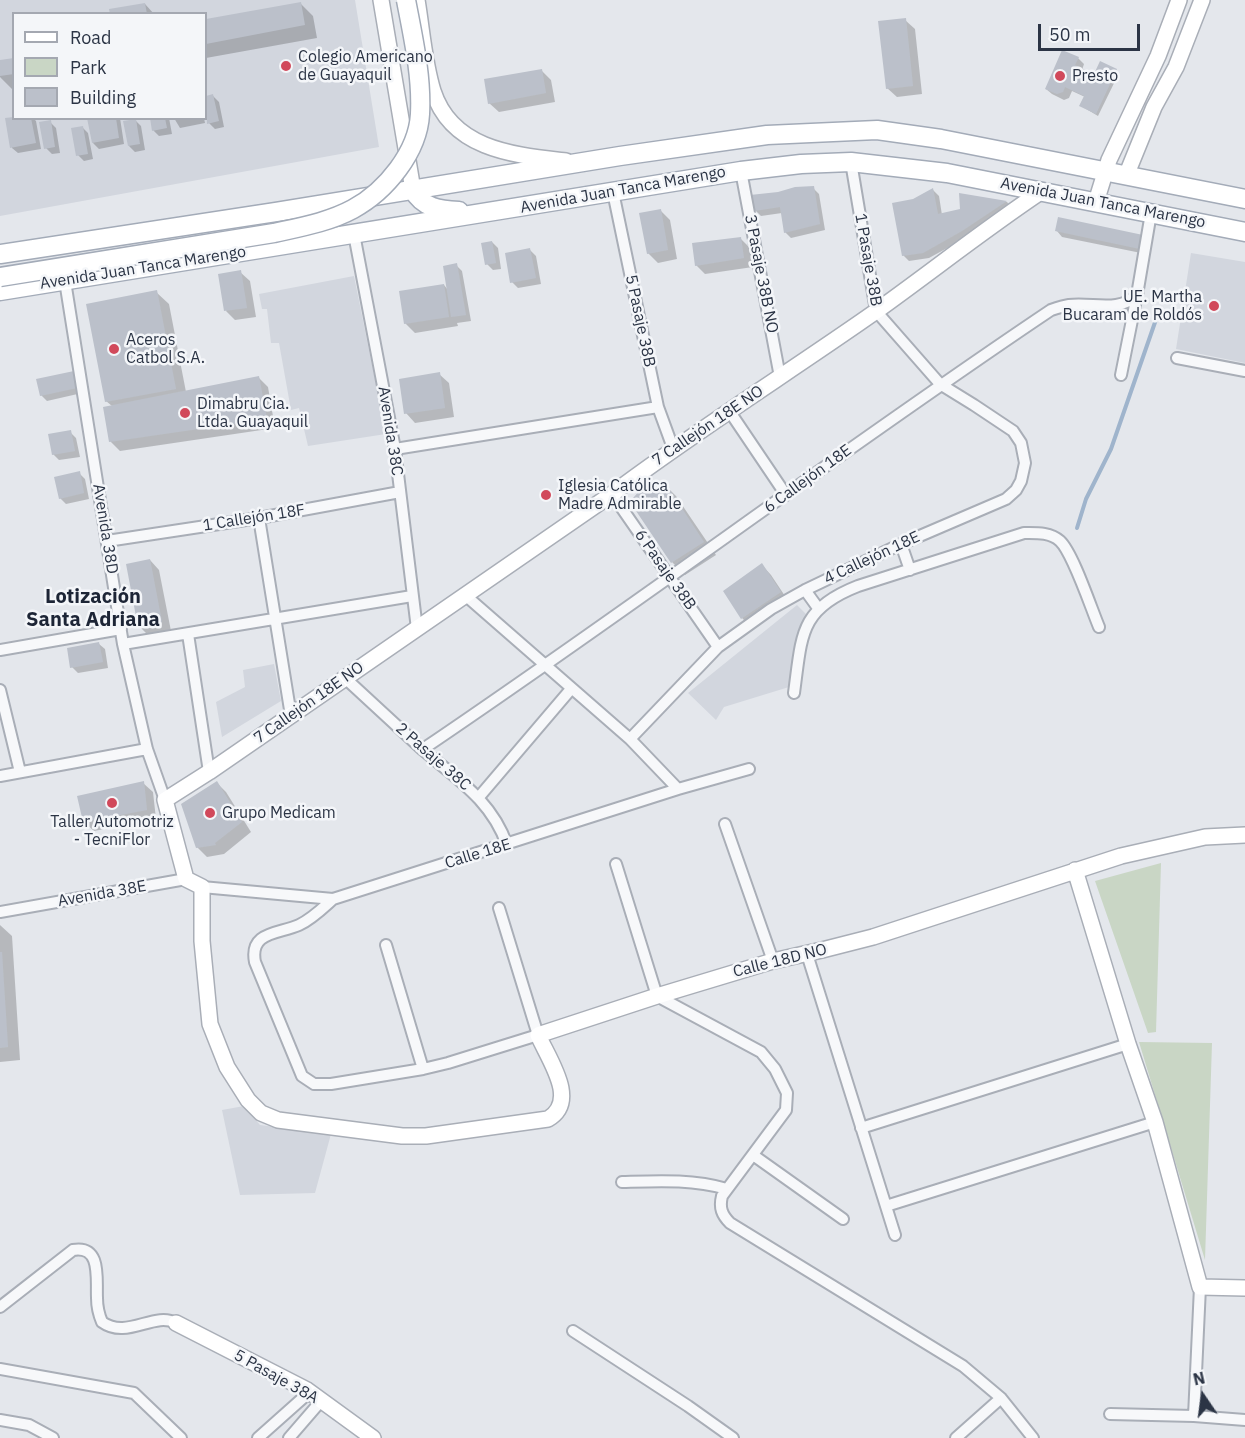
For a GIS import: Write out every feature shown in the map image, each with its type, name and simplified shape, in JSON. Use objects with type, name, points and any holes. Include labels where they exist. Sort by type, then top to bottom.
[{"type":"main road","points":[[0,277],[274,233],[312,225],[354,208],[387,182],[405,160],[416,138],[420,116],[419,89],[406,0]]},
{"type":"main road","name":"Avenida Juan Tanca Marengo","points":[[0,254],[767,135],[878,130],[941,139],[1245,200]]},
{"type":"main road","name":"Avenida Juan Tanca Marengo","points":[[0,291],[741,171],[801,164],[851,162],[947,173],[1245,232]]},
{"type":"main road","points":[[413,189],[417,197],[426,205],[442,210],[494,212]]},
{"type":"street","points":[[381,0],[413,189]]},
{"type":"street","points":[[417,0],[434,93],[443,110],[460,132],[494,149],[523,156],[584,163]]},
{"type":"street","points":[[1096,202],[1104,172],[1158,56],[1179,0]]},
{"type":"street","points":[[1126,176],[1154,107],[1176,67],[1202,0]]},
{"type":"street","name":"1 Pasaje 38B","points":[[851,162],[876,311],[940,384],[1012,431],[1024,453],[1024,472]]},
{"type":"street","name":"3 Pasaje 38B NO","points":[[741,171],[780,377]]},
{"type":"street","name":"5 Pasaje 38B","points":[[613,192],[658,406],[673,448]]},
{"type":"street","name":"7 Callejón 18E NO","points":[[165,800],[291,716],[612,494],[673,448],[730,412],[876,311],[1042,192]]},
{"type":"street","points":[[1121,375],[1151,213]]},
{"type":"street","name":"Avenida 38C","points":[[354,234],[395,449],[417,629]]},
{"type":"street","name":"Avenida 38D","points":[[65,281],[123,645],[147,749],[165,800],[186,879]]},
{"type":"street","name":"6 Callejón 18E","points":[[423,749],[547,666],[940,384],[1051,310],[1069,305],[1120,305],[1130,302],[1137,295]]},
{"type":"street","points":[[1177,358],[1245,371]]},
{"type":"street","points":[[395,449],[658,406]]},
{"type":"street","points":[[730,412],[786,495]]},
{"type":"street","name":"4 Callejón 18E","points":[[630,739],[718,647],[771,609],[901,544],[1006,499],[1016,490],[1024,472]]},
{"type":"street","name":"1 Callejón 18F","points":[[107,540],[259,518],[400,492]]},
{"type":"street","name":"6 Pasaje 38B","points":[[612,494],[718,647]]},
{"type":"street","points":[[259,518],[291,716]]},
{"type":"street","points":[[794,693],[800,650],[806,628],[818,608],[835,595],[1024,533],[1038,532],[1051,535],[1060,542],[1068,554],[1099,627]]},
{"type":"street","points":[[901,544],[910,570]]},
{"type":"street","points":[[805,590],[818,608]]},
{"type":"street","points":[[465,595],[630,739],[678,789]]},
{"type":"street","points":[[123,645],[412,596]]},
{"type":"street","points":[[0,650],[121,629]]},
{"type":"street","points":[[188,634],[209,772]]},
{"type":"street","name":"2 Pasaje 38C","points":[[345,678],[479,797],[500,826],[507,845]]},
{"type":"street","points":[[479,797],[571,689]]},
{"type":"street","points":[[0,690],[20,772]]},
{"type":"street","points":[[0,776],[147,749]]},
{"type":"street","name":"Calle 18E","points":[[202,887],[333,899],[678,789],[749,769]]},
{"type":"street","points":[[725,824],[773,961]]},
{"type":"street","name":"Calle 18D NO","points":[[333,899],[315,915],[299,924],[262,937],[253,952],[255,962],[302,1076],[314,1084],[331,1084],[448,1063],[773,961],[873,937],[1121,856],[1205,837],[1245,835]]},
{"type":"street","points":[[616,864],[657,996],[761,1052],[775,1069],[787,1093],[786,1110],[722,1196],[720,1204],[724,1217],[730,1223],[963,1366],[1001,1398],[1033,1438]]},
{"type":"street","points":[[1075,870],[1128,1044],[1155,1122],[1200,1287],[1194,1416]]},
{"type":"street","points":[[186,879],[202,887],[202,941],[210,1024],[226,1067],[248,1100],[261,1113],[278,1120],[402,1136],[426,1136],[548,1119],[557,1114],[562,1103],[562,1089],[538,1035],[499,908]]},
{"type":"street","name":"Avenida 38E","points":[[0,912],[186,879]]},
{"type":"street","points":[[386,945],[423,1069]]},
{"type":"street","points":[[807,954],[895,1235]]},
{"type":"street","points":[[861,1128],[1128,1044]]},
{"type":"street","points":[[886,1206],[1155,1122]]},
{"type":"street","points":[[753,1155],[843,1219]]},
{"type":"street","points":[[622,1182],[685,1181],[727,1189]]},
{"type":"street","points":[[0,1307],[73,1250],[81,1249],[90,1252],[94,1260],[102,1322],[113,1328],[134,1327],[170,1320],[176,1323]]},
{"type":"street","points":[[1200,1287],[1245,1288]]},
{"type":"street","name":"5 Pasaje 38A","points":[[176,1323],[316,1397],[373,1438]]},
{"type":"street","points":[[573,1332],[688,1406],[733,1438]]},
{"type":"street","points":[[0,1369],[134,1393],[181,1438]]},
{"type":"street","points":[[258,1438],[304,1397],[316,1397]]},
{"type":"street","points":[[289,1438],[316,1397]]},
{"type":"street","points":[[956,1438],[1001,1398]]},
{"type":"street","points":[[1110,1414],[1245,1420]]},
{"type":"street","points":[[0,1420],[29,1425],[53,1438]]},
{"type":"shaded area","name":"Colegio Americano de Guayaquil","points":[[0,0],[355,0],[379,147],[0,216]]},
{"type":"shaded area","name":"UE. Martha Bucaram de Roldós","points":[[1191,253],[1245,262],[1245,363],[1176,349]]},
{"type":"shaded area","points":[[354,276],[386,434],[308,446],[299,408],[291,410],[279,343],[271,343],[267,309],[262,309],[259,294]]},
{"type":"shaded area","points":[[797,605],[807,615],[789,687],[724,707],[716,720],[688,693]]},
{"type":"shaded area","points":[[274,664],[281,701],[222,737],[216,702],[245,687],[243,670]]},
{"type":"shaded area","points":[[244,1106],[260,1125],[331,1134],[315,1193],[240,1195],[222,1110]]},
{"type":"green space","points":[[1161,863],[1156,1032],[1148,1033],[1095,881]]},
{"type":"green space","points":[[1139,1042],[1212,1043],[1205,1260]]},
{"type":"building","points":[[301,2],[305,25],[207,44],[207,19]]},
{"type":"building","points":[[145,3],[147,12],[110,12],[109,9]]},
{"type":"building","points":[[906,18],[913,86],[886,89],[878,21]]},
{"type":"building","points":[[1062,50],[1079,57],[1075,65],[1094,74],[1100,61],[1117,69],[1096,114],[1079,106],[1084,96],[1065,87],[1063,92],[1057,94],[1045,89]]},
{"type":"building","points":[[12,58],[12,74],[0,76],[0,60]]},
{"type":"building","points":[[542,69],[546,93],[488,104],[484,79]]},
{"type":"building","points":[[213,94],[219,121],[207,124],[207,120],[207,96]]},
{"type":"building","points":[[5,118],[31,120],[36,143],[10,148]]},
{"type":"building","points":[[51,120],[55,147],[44,149],[39,122]]},
{"type":"building","points":[[87,120],[116,120],[119,138],[92,143]]},
{"type":"building","points":[[136,120],[140,144],[128,146],[123,121]]},
{"type":"building","points":[[150,120],[165,120],[167,128],[152,131]]},
{"type":"building","points":[[83,126],[88,154],[76,156],[71,128]]},
{"type":"building","points":[[814,186],[820,224],[784,233],[780,207],[754,211],[750,195]]},
{"type":"building","points":[[933,188],[938,214],[960,209],[959,193],[1007,201],[962,231],[923,253],[902,256],[892,203],[913,199]]},
{"type":"building","points":[[661,209],[668,250],[647,254],[639,213]]},
{"type":"building","points":[[1058,217],[1143,235],[1140,249],[1055,231]]},
{"type":"building","points":[[741,237],[744,258],[695,266],[692,243]]},
{"type":"building","points":[[492,241],[496,263],[485,265],[481,243]]},
{"type":"building","points":[[530,248],[536,278],[510,283],[505,253]]},
{"type":"building","points":[[457,263],[466,315],[451,317],[443,266]]},
{"type":"building","points":[[241,270],[247,308],[224,311],[218,274]]},
{"type":"building","points":[[444,284],[449,317],[404,324],[399,291]]},
{"type":"building","points":[[157,290],[176,389],[105,402],[86,304]]},
{"type":"building","points":[[74,371],[77,388],[40,396],[36,379]]},
{"type":"building","points":[[440,372],[445,408],[404,414],[399,379]]},
{"type":"building","name":"Dimabru Cia. Ltda. Guayaquil","points":[[259,376],[267,419],[109,442],[103,407]]},
{"type":"building","points":[[71,430],[75,451],[52,455],[48,434]]},
{"type":"building","points":[[80,471],[84,493],[59,499],[54,477]]},
{"type":"building","points":[[664,481],[704,542],[671,563],[632,505],[637,503],[633,498],[641,489]]},
{"type":"building","points":[[150,559],[162,622],[138,627],[126,564]]},
{"type":"building","points":[[762,563],[781,592],[741,619],[723,591]]},
{"type":"building","points":[[99,642],[103,662],[70,668],[67,648]]},
{"type":"building","name":"Taller Automotriz - TecniFlor","points":[[144,781],[147,810],[83,822],[77,796]]},
{"type":"building","name":"Grupo Medicam","points":[[217,781],[242,822],[215,843],[216,845],[196,848],[181,804]]},
{"type":"building","points":[[0,952],[2,952],[8,1047],[0,1048]]},
{"type":"waterway","points":[[1077,528],[1086,499],[1111,449],[1160,308]]},
{"type":"place","name":"Colegio Americano de Guayaquil","points":[[286,66]]},
{"type":"place","name":"Presto","points":[[1060,76]]},
{"type":"place","name":"UE. Martha Bucaram de Roldós","points":[[1214,306]]},
{"type":"place","name":"Aceros Catbol S.A.","points":[[114,349]]},
{"type":"place","name":"Dimabru Cia. Ltda. Guayaquil","points":[[185,413]]},
{"type":"place","name":"Iglesia Católica Madre Admirable","points":[[546,495]]},
{"type":"place","name":"Taller Automotriz - TecniFlor","points":[[112,803]]},
{"type":"place","name":"Grupo Medicam","points":[[210,813]]},
{"type":"district","name":"Lotización Santa Adriana","points":[[93,608]]}]
